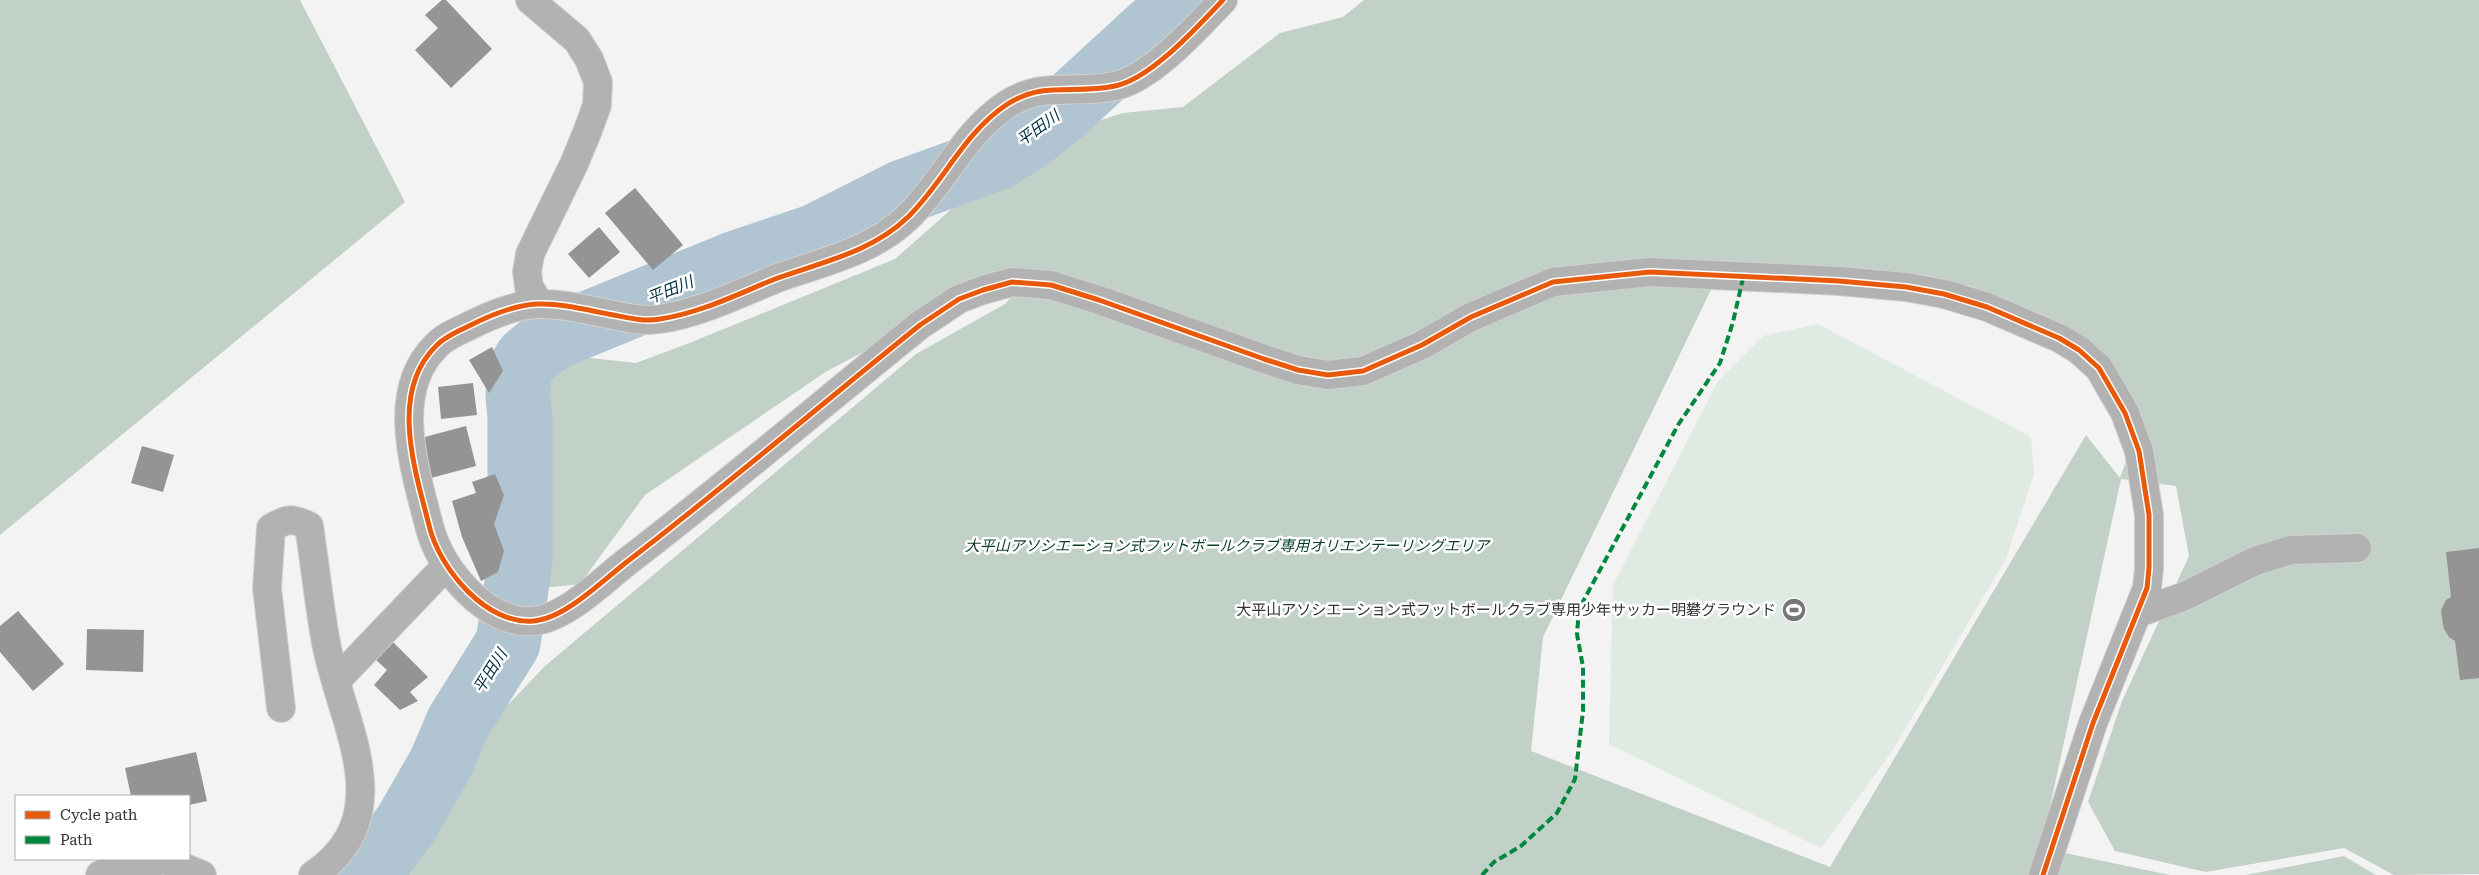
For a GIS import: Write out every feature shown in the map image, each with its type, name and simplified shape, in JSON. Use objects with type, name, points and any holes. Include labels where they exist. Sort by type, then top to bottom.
[{"type":"street","points":[[530,0],[577,40],[589,59],[598,82],[597,105],[588,130],[574,164],[530,254],[527,272],[530,287],[539,303]]},
{"type":"street","points":[[1223,0],[1179,45],[1156,64],[1121,85],[1082,90],[1043,89],[1007,104],[980,125],[912,213],[892,231],[862,249],[674,316],[656,320],[638,320],[567,306],[539,303],[522,304],[498,311],[457,332],[436,346],[419,370],[410,392],[410,448],[434,542],[446,566],[459,583],[496,614],[532,622],[559,614],[663,534],[920,325],[959,299],[1012,282],[1051,285],[1099,300],[1264,359],[1298,370],[1328,375],[1363,371],[1422,345],[1471,317],[1553,282],[1650,272],[1839,281],[1906,287],[1944,294],[1987,306],[2059,338],[2079,350],[2099,368],[2115,392],[2139,452],[2149,515],[2147,588],[2094,723],[2044,875]]},
{"type":"street","points":[[281,708],[266,588],[271,528],[282,521],[294,520],[309,526],[326,643],[360,768],[361,798],[357,824],[346,845],[328,865],[313,875]]},
{"type":"street","points":[[2138,613],[2185,596],[2255,561],[2291,550],[2357,548]]},
{"type":"street","points":[[336,681],[446,566]]},
{"type":"street","points":[[100,875],[132,864],[165,860],[202,875]]},
{"type":"shaded area","name":"大平山アソシエーション式フットボールクラブ専用少年サッカー明礬グラウンド","points":[[1818,324],[2031,437],[2034,474],[2006,559],[1891,753],[1821,848],[1609,744],[1613,585],[1718,381],[1763,336]]},
{"type":"green space","points":[[0,0],[300,0],[405,202],[0,535]]},
{"type":"green space","name":"大平山アソシエーション式フットボールクラブ専用オリエンテーリングエリア","points":[[1364,0],[2479,0],[2479,874],[2394,875],[2344,848],[2206,872],[2115,851],[2088,802],[2122,701],[2189,556],[2176,486],[2121,479],[2041,848],[2170,875],[345,875],[545,666],[916,354],[1005,304],[1033,272],[994,283],[827,371],[645,495],[580,584],[534,589],[544,523],[528,371],[572,356],[636,363],[895,259],[982,182],[1007,177],[1092,123],[1123,113],[1183,107],[1280,33],[1343,17]],"holes":[[[1725,261],[1874,271],[1970,286],[2057,327],[2099,363],[2142,416],[2120,478],[2086,435],[1830,867],[1531,751],[1543,637]]]},
{"type":"green space","points":[[2344,856],[2376,875],[2246,875]]},
{"type":"building","points":[[442,0],[446,0],[492,49],[451,88],[415,50],[438,28],[425,15]]},
{"type":"building","points":[[635,188],[683,245],[653,270],[605,213]]},
{"type":"building","points":[[599,227],[620,252],[589,278],[568,254]]},
{"type":"building","points":[[492,347],[503,371],[489,393],[469,360]]},
{"type":"building","points":[[473,383],[477,415],[441,419],[438,387]]},
{"type":"building","points":[[466,426],[476,466],[431,478],[421,438]]},
{"type":"building","points":[[142,446],[174,455],[163,492],[131,483]]},
{"type":"building","points":[[495,474],[504,495],[494,524],[504,551],[498,572],[481,581],[462,537],[452,501],[476,493],[472,482]]},
{"type":"building","points":[[2479,548],[2479,678],[2460,680],[2455,641],[2449,637],[2444,629],[2441,610],[2446,600],[2451,597],[2446,552]]},
{"type":"building","points":[[18,611],[64,664],[33,691],[0,652],[0,626]]},
{"type":"building","points":[[87,629],[144,630],[143,672],[86,670]]},
{"type":"building","points":[[392,641],[428,677],[410,692],[418,701],[400,710],[374,685],[387,670],[376,660]]},
{"type":"building","points":[[196,752],[207,801],[190,805],[190,795],[131,795],[125,768]]},
{"type":"waterway","name":"平田川","points":[[368,875],[406,824],[440,765],[458,723],[508,643],[520,562],[519,371],[527,358],[560,335],[736,263],[816,236],[903,192],[997,158],[1030,137],[1059,114],[1183,0]]},
{"type":"marked path","points":[[1482,875],[1494,862],[1521,846],[1557,813],[1575,779],[1583,711],[1583,667],[1577,634],[1579,609],[1678,425],[1720,363],[1733,322],[1743,278]]},
{"type":"cycle path","points":[[1223,0],[1158,63],[1129,81],[1115,86],[1100,88],[1046,90],[1020,97],[1006,105],[978,130],[908,217],[879,239],[846,255],[775,279],[704,308],[675,316],[640,320],[555,305],[525,305],[492,315],[444,339],[421,365],[413,387],[409,410],[410,434],[418,483],[430,529],[444,561],[455,577],[468,592],[483,604],[499,614],[516,620],[533,621],[545,619],[558,613],[595,588],[920,325],[959,299],[1012,282],[1051,285],[1099,300],[1264,359],[1298,370],[1328,375],[1363,371],[1422,345],[1471,317],[1553,282],[1650,272],[1839,281],[1906,287],[1944,294],[1987,307],[2059,338],[2079,350],[2099,368],[2125,413],[2139,451],[2149,515],[2147,588],[2093,723],[2043,875]]},
{"type":"place","name":"大平山アソシエーション式フットボールクラブ専用少年サッカー明礬グラウンド","points":[[1794,610]]}]
